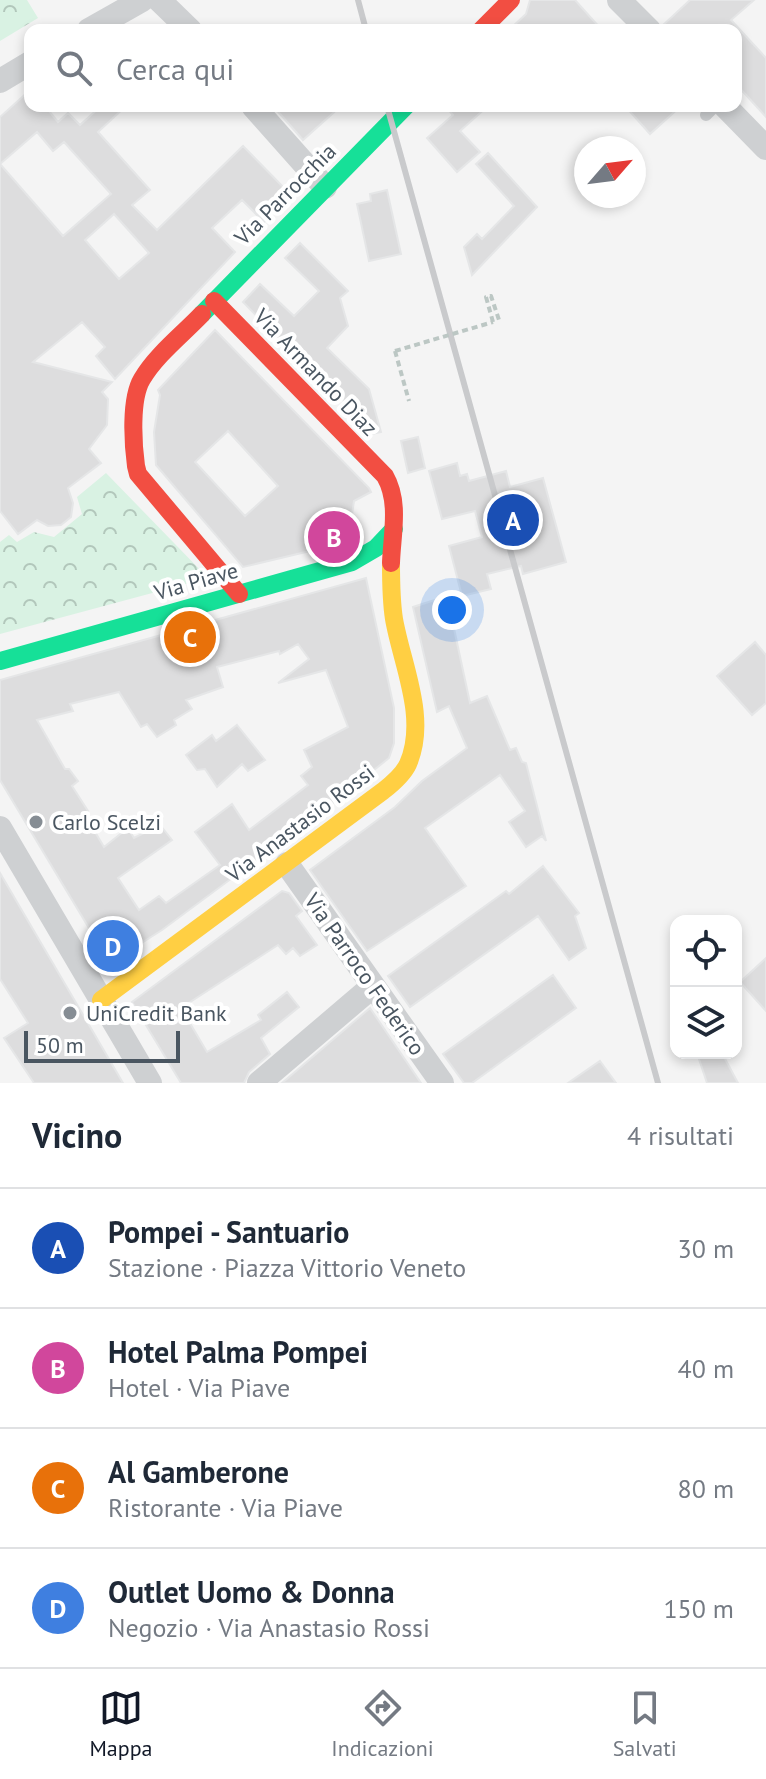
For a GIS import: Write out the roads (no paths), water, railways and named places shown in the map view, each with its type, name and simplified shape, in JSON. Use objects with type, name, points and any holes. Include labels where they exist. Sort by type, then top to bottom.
[{"type":"street","points":[[100,24],[142,0]]},
{"type":"street","points":[[159,0],[184,24]]},
{"type":"street","points":[[487,24],[511,0]]},
{"type":"street","points":[[619,0],[643,24]]},
{"type":"street","points":[[0,81],[24,67]]},
{"type":"street","points":[[258,112],[325,187]]},
{"type":"street","name":"Via Parrocchia","points":[[239,594],[148,487],[134,463],[136,400],[143,376],[401,112]]},
{"type":"street","points":[[719,112],[766,148]]},
{"type":"street","name":"Via Armando Diaz","points":[[214,301],[385,476]]},
{"type":"street","name":"Via Anastasio Rossi","points":[[101,1000],[383,791],[408,766],[414,744],[415,722],[392,603],[392,488],[385,476]]},
{"type":"street","name":"Via Piave","points":[[0,661],[367,556],[394,529]]},
{"type":"street","points":[[0,828],[150,1083]]},
{"type":"street","name":"Via Parroco Federico","points":[[287,864],[442,1083]]},
{"type":"street","points":[[259,1083],[373,986]]},
{"type":"railway","points":[[358,0],[364,24]]},
{"type":"railway","points":[[389,112],[658,1083]]},
{"type":"place","name":"Pompei - Santuario","points":[[513,520]]},
{"type":"place","name":"Hotel Palma Pompei","points":[[334,537]]},
{"type":"place","name":"Al Gamberone","points":[[190,637]]},
{"type":"place","name":"Carlo Scelzi","points":[[36,822]]},
{"type":"place","name":"Outlet Uomo & Donna","points":[[113,946]]},
{"type":"place","name":"UniCredit Bank","points":[[70,1013]]}]
